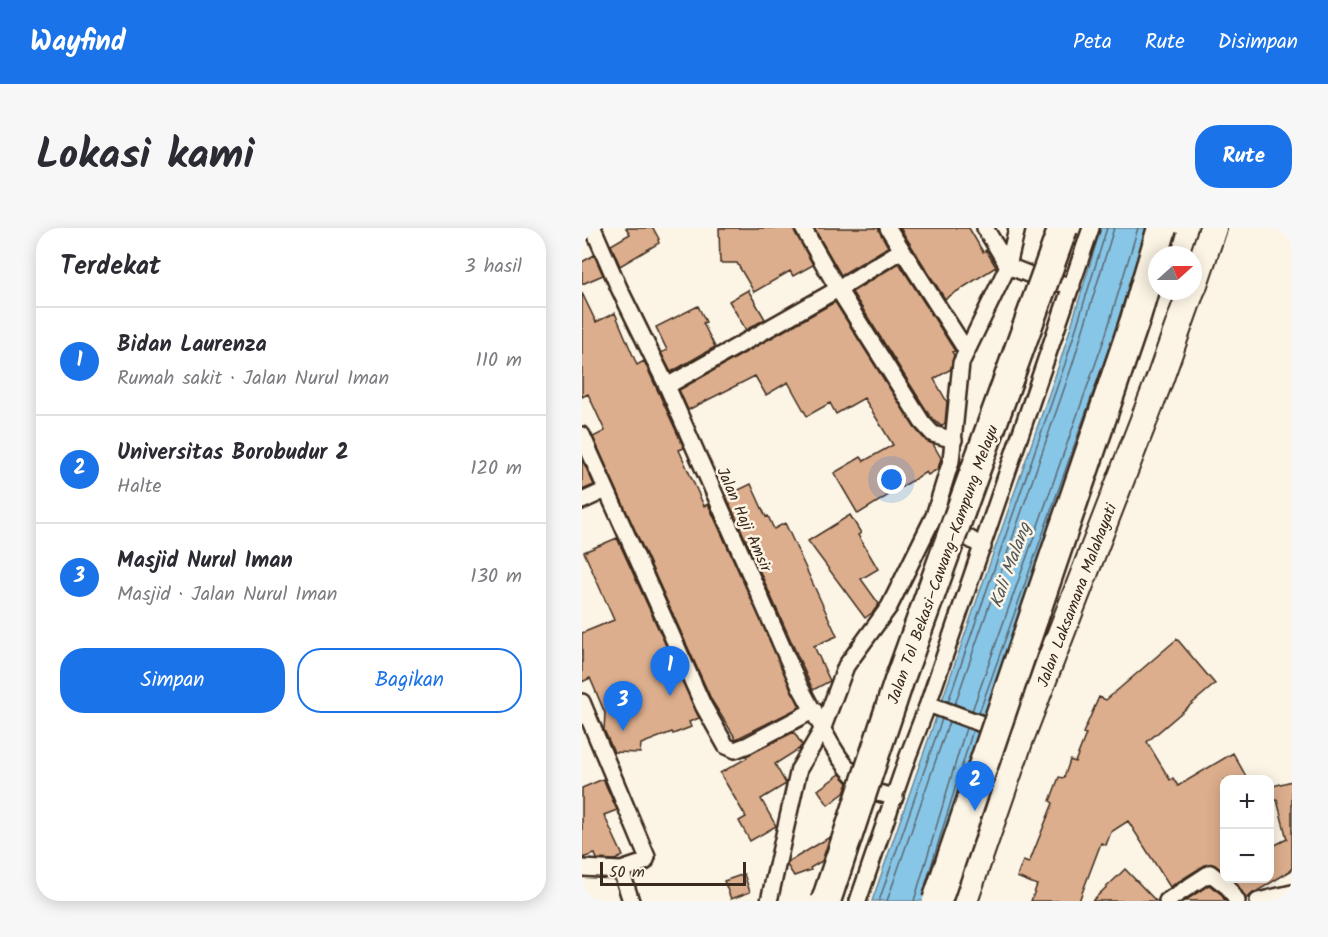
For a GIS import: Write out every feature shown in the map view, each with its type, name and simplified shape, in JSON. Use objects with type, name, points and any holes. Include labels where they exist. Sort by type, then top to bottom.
[{"type":"highway","name":"Jalan Tol Bekasi–Cawang–Kampung Melayu","points":[[826,901],[899,681],[1063,228]]},
{"type":"highway","points":[[937,901],[1135,320],[1162,228]]},
{"type":"main road","name":"Jalan Laksamana Malahayati","points":[[1202,260],[1213,228]]},
{"type":"main road","name":"Jalan Laksamana Malahayati","points":[[964,901],[1012,736],[1159,381],[1188,300]]},
{"type":"street","name":"Jalan Haji Amsir","points":[[593,228],[619,288],[668,386],[800,687],[814,710],[822,730],[861,781],[874,792],[896,797]]},
{"type":"street","points":[[803,228],[838,289],[929,430],[942,438],[954,440]]},
{"type":"street","points":[[888,228],[966,350]]},
{"type":"street","points":[[985,228],[1008,266],[1038,278],[1072,286]]},
{"type":"street","points":[[769,901],[799,769],[822,730],[846,666],[889,607],[934,516],[951,461],[961,363],[1008,266],[1017,228]]},
{"type":"street","points":[[858,901],[896,797],[908,756],[933,706],[983,547],[1091,228]]},
{"type":"street","points":[[668,386],[902,250]]},
{"type":"street","points":[[582,435],[683,664],[702,705],[726,746],[735,750],[748,745],[814,710]]},
{"type":"street","points":[[582,501],[606,490]]},
{"type":"street","points":[[934,516],[983,547]]},
{"type":"street","points":[[582,702],[646,857],[645,862],[621,870],[582,868]]},
{"type":"street","points":[[933,706],[1012,736]]},
{"type":"street","points":[[621,870],[631,901]]},
{"type":"street","points":[[1167,901],[1210,873],[1228,887],[1237,901]]},
{"type":"street","points":[[1258,901],[1292,893]]},
{"type":"water","name":"Kali Malang","points":[[1101,228],[1153,228],[1118,341],[1010,640],[974,746],[927,901],[872,901],[1060,362]]},
{"type":"building","points":[[626,228],[653,228],[659,243],[620,266],[611,245],[630,234]]},
{"type":"building","points":[[719,228],[793,228],[813,265],[793,276],[790,271],[754,292],[737,263],[720,263]]},
{"type":"building","points":[[814,228],[878,228],[888,247],[841,275]]},
{"type":"building","points":[[900,228],[969,228],[983,252],[986,250],[996,267],[945,299]]},
{"type":"building","points":[[594,255],[603,275],[582,284],[582,262]]},
{"type":"building","points":[[899,263],[955,351],[952,352],[954,355],[951,369],[934,379],[947,402],[945,423],[941,426],[930,416],[852,292]]},
{"type":"building","points":[[748,290],[765,319],[746,330],[729,301]]},
{"type":"building","points":[[582,293],[596,322],[615,313],[637,365],[644,361],[684,448],[679,450],[704,506],[708,504],[800,707],[736,739],[712,701],[593,437],[605,431],[588,394],[582,397]]},
{"type":"building","points":[[835,302],[914,427],[926,441],[933,444],[941,458],[938,469],[928,475],[926,472],[858,514],[834,473],[861,457],[864,461],[893,445],[864,398],[836,414],[830,403],[807,416],[788,382],[766,395],[755,376],[688,410],[679,390]]},
{"type":"building","points":[[698,306],[706,322],[703,323],[715,347],[671,372],[661,353],[667,350],[656,327]]},
{"type":"building","points":[[582,459],[594,485],[582,490]]},
{"type":"building","points":[[751,484],[774,529],[785,523],[837,636],[814,646],[830,681],[813,690],[726,496]]},
{"type":"building","points":[[850,515],[861,533],[858,535],[878,569],[861,579],[879,604],[865,618],[808,541]]},
{"type":"building","points":[[617,538],[699,718],[689,722],[691,727],[641,744],[640,753],[614,752],[604,730],[605,713],[590,678],[582,682],[582,633],[614,620],[584,552]]},
{"type":"building","points":[[1177,639],[1215,684],[1147,742],[1170,780],[1173,778],[1178,786],[1233,753],[1245,775],[1220,775],[1220,869],[1215,865],[1205,865],[1170,887],[1128,821],[1111,832],[1106,845],[1101,843],[1079,901],[1031,901],[1037,885],[1017,877],[1023,861],[1029,863],[1053,803],[1050,801],[1059,777],[1064,778],[1070,760],[1075,762],[1086,734],[1083,733],[1099,697],[1106,700]]},
{"type":"building","points":[[794,732],[802,745],[775,764],[786,784],[761,799],[776,826],[750,841],[739,821],[746,817],[720,773],[747,758],[746,756]]},
{"type":"building","points":[[840,774],[848,783],[844,793],[828,805],[818,790]]},
{"type":"building","points":[[603,779],[617,810],[604,815],[623,856],[615,860],[597,859],[595,854],[582,858],[582,788]]},
{"type":"building","points":[[1292,781],[1292,870],[1274,881],[1274,846],[1287,839],[1277,800],[1274,801],[1274,786]]},
{"type":"building","points":[[830,837],[822,861],[810,868],[811,870],[794,876],[787,865],[788,862]]},
{"type":"building","points":[[1125,869],[1156,901],[1092,901],[1119,875]]},
{"type":"building","points":[[744,874],[750,892],[731,899],[724,881]]},
{"type":"building","points":[[1236,883],[1270,883],[1252,894],[1246,899]]},
{"type":"building","points":[[1209,885],[1221,894],[1225,901],[1185,901]]},
{"type":"place","name":"Bidan Laurenza","points":[[670,696]]},
{"type":"place","name":"Masjid Nurul Iman","points":[[623,731]]},
{"type":"place","name":"Universitas Borobudur 2","points":[[975,811]]}]
